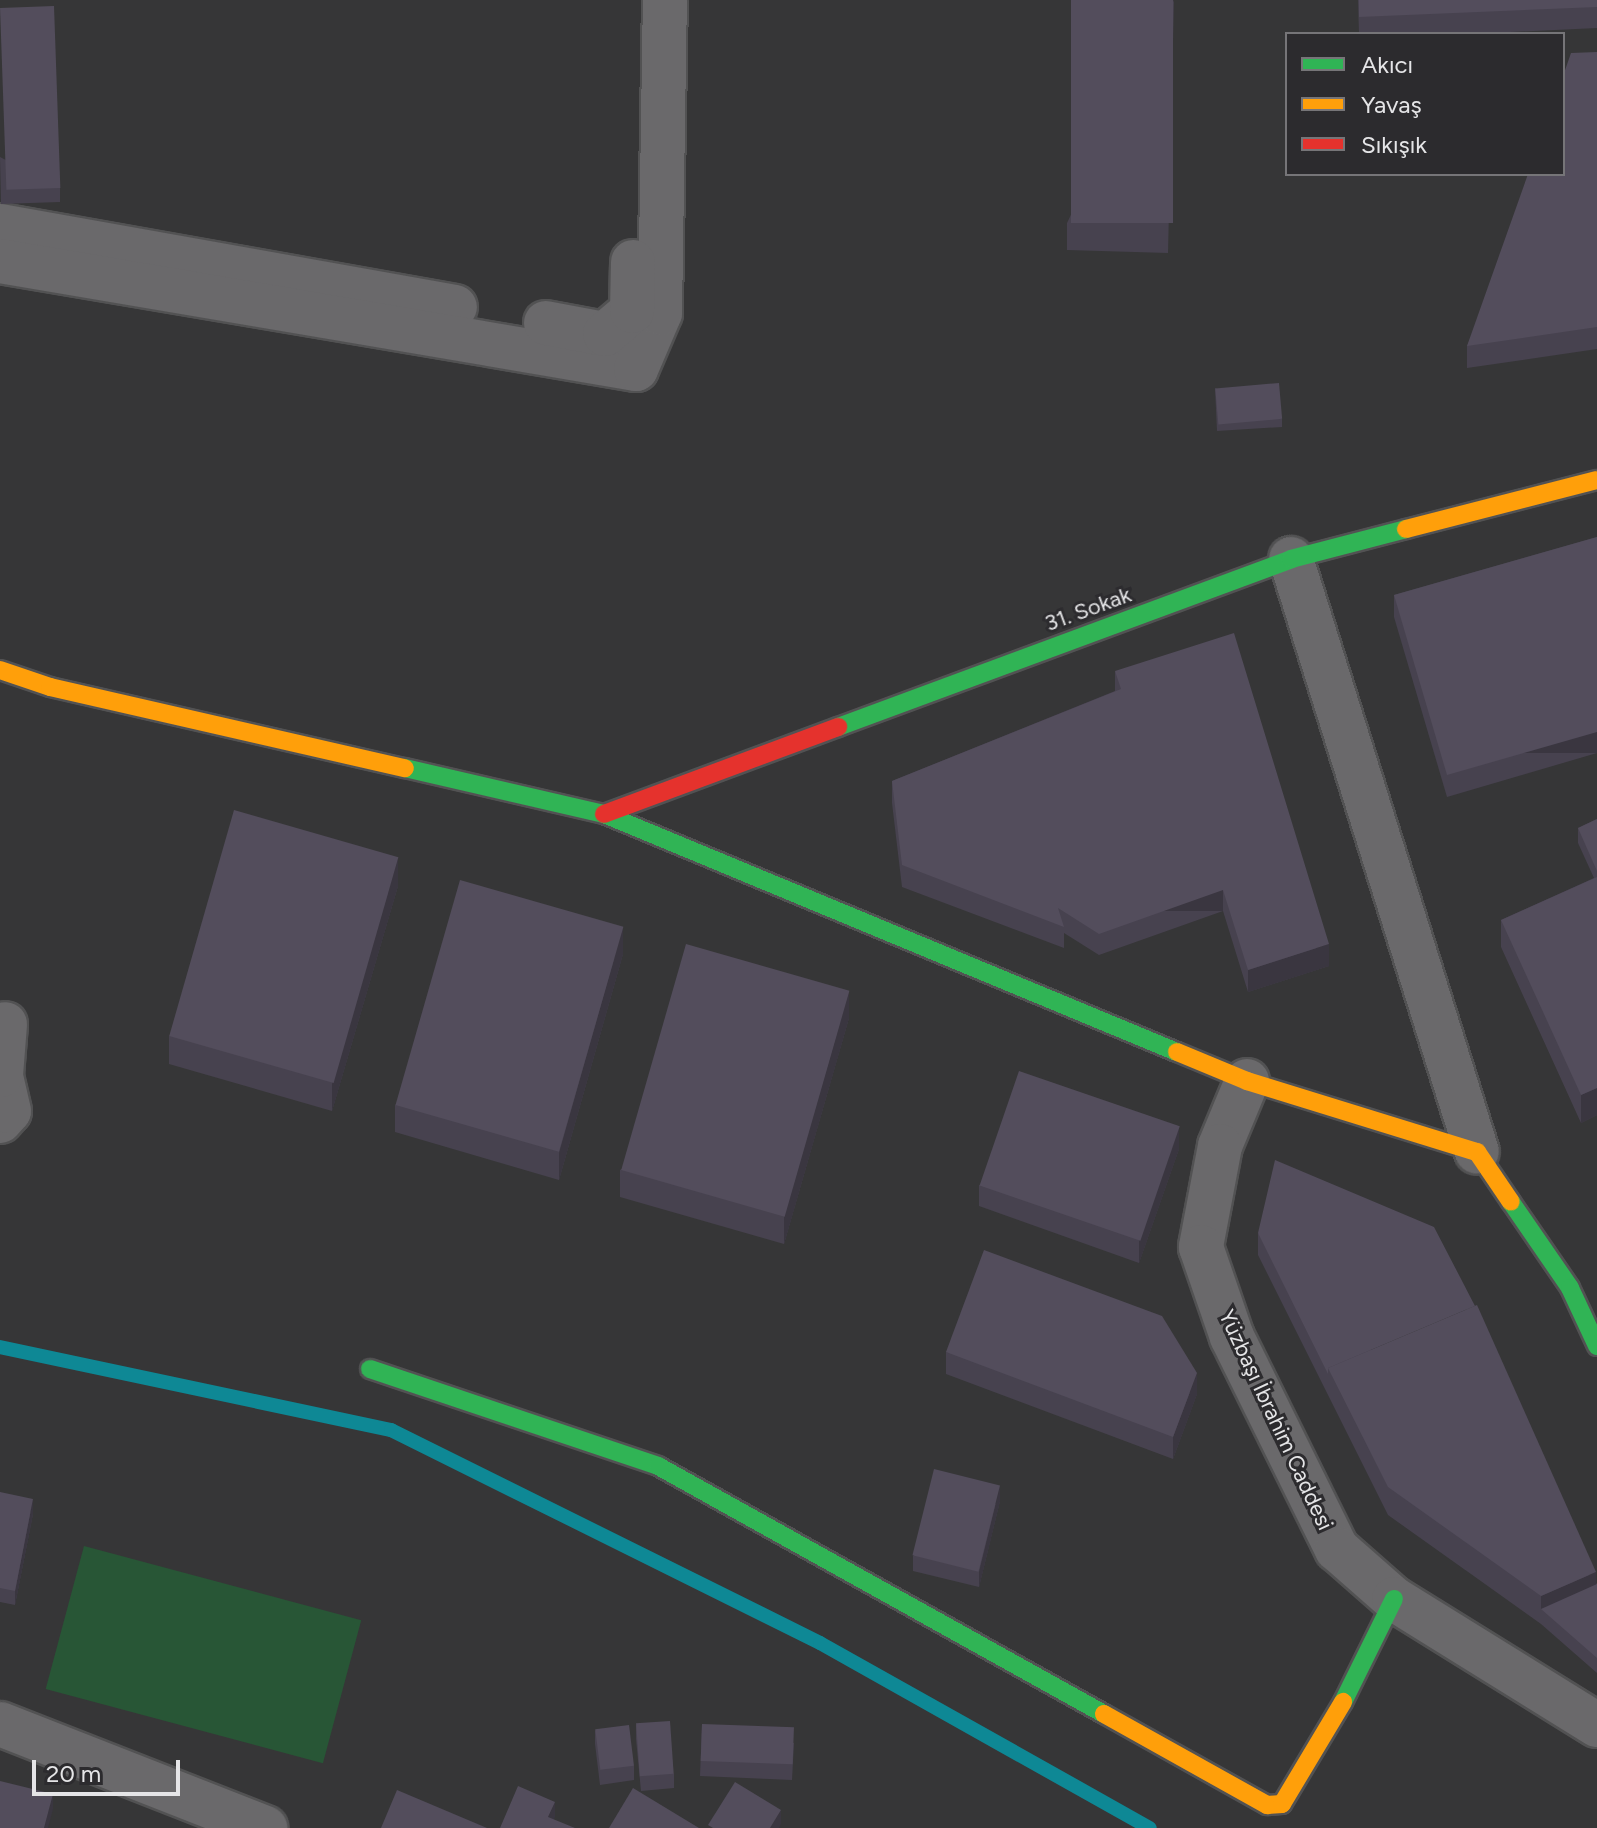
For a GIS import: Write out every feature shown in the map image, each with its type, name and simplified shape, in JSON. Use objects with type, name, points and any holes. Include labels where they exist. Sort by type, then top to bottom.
[{"type":"street","points":[[0,226],[605,334],[632,311],[639,0]]},
{"type":"street","points":[[0,261],[636,369],[660,313],[665,0]]},
{"type":"street","name":"31. Sokak","points":[[604,814],[1291,559],[1597,480]]},
{"type":"street","points":[[1291,559],[1477,1152],[1583,1282],[1597,1346]]},
{"type":"street","points":[[0,670],[50,687],[604,814],[1247,1081],[1477,1152]]},
{"type":"street","points":[[0,1121],[9,1111],[1,1075],[5,1024]]},
{"type":"street","name":"Yüzbaşı İbrahim Caddesi","points":[[1247,1081],[1220,1146],[1201,1247],[1232,1337],[1337,1549],[1394,1599],[1597,1725]]},
{"type":"street","points":[[370,1369],[658,1466],[1267,1805],[1282,1804],[1329,1732],[1394,1599]]},
{"type":"street","points":[[0,1724],[265,1828]]},
{"type":"green space","points":[[84,1546],[361,1620],[323,1763],[46,1689]]},
{"type":"building","points":[[1071,0],[1173,0],[1173,223],[1071,223]]},
{"type":"building","points":[[1359,0],[1597,0],[1597,7],[1359,17]]},
{"type":"building","points":[[54,6],[60,188],[6,190],[0,8]]},
{"type":"building","points":[[1597,52],[1597,327],[1467,346],[1527,176],[1565,176],[1565,70],[1571,53]]},
{"type":"building","points":[[1279,383],[1282,419],[1218,424],[1215,389]]},
{"type":"building","points":[[1597,537],[1597,732],[1447,775],[1394,595]]},
{"type":"building","points":[[1234,633],[1329,944],[1248,970],[1223,890],[1099,934],[1058,908],[1064,927],[902,865],[892,781],[1121,689],[1115,671]]},
{"type":"building","points":[[234,810],[398,857],[334,1083],[169,1036]]},
{"type":"building","points":[[1597,819],[1597,871],[1578,828]]},
{"type":"building","points":[[1597,877],[1597,1088],[1581,1095],[1501,920]]},
{"type":"building","points":[[460,880],[623,927],[559,1152],[396,1105]]},
{"type":"building","points":[[686,944],[849,991],[785,1217],[621,1170]]},
{"type":"building","points":[[1019,1071],[1180,1126],[1140,1241],[980,1185]]},
{"type":"building","points":[[1275,1160],[1434,1227],[1475,1306],[1328,1368],[1328,1374],[1258,1233]]},
{"type":"building","points":[[984,1250],[1162,1316],[1197,1373],[1173,1437],[946,1352]]},
{"type":"building","points":[[1477,1305],[1596,1572],[1541,1596],[1388,1487],[1328,1368]]},
{"type":"building","points":[[934,1469],[1000,1485],[978,1572],[912,1555]]},
{"type":"building","points":[[0,1492],[33,1499],[15,1591],[0,1588]]},
{"type":"building","points":[[1597,1584],[1597,1658],[1541,1609]]},
{"type":"building","points":[[670,1721],[674,1774],[640,1776],[636,1723]]},
{"type":"building","points":[[702,1724],[794,1727],[793,1764],[701,1761]]},
{"type":"building","points":[[629,1725],[634,1766],[600,1770],[595,1729]]},
{"type":"building","points":[[0,1781],[53,1794],[44,1828],[0,1828]]},
{"type":"building","points":[[735,1782],[781,1810],[770,1828],[713,1828],[708,1825]]},
{"type":"building","points":[[518,1786],[555,1802],[548,1817],[575,1828],[500,1828]]},
{"type":"building","points":[[633,1788],[699,1828],[609,1828]]},
{"type":"building","points":[[397,1790],[487,1828],[381,1828]]},
{"type":"waterway","points":[[0,1347],[391,1430],[820,1643],[1150,1828]]},
{"type":"traffic: fast","points":[[838,727],[1291,559],[1406,529]]},
{"type":"traffic: fast","points":[[405,768],[604,814],[1177,1052]]},
{"type":"traffic: fast","points":[[1511,1202],[1570,1288],[1597,1346]]},
{"type":"traffic: fast","points":[[370,1369],[658,1466],[1104,1714]]},
{"type":"traffic: fast","points":[[1343,1702],[1394,1599]]},
{"type":"traffic: slow","points":[[1406,529],[1597,480]]},
{"type":"traffic: slow","points":[[0,670],[50,687],[405,768]]},
{"type":"traffic: slow","points":[[1177,1052],[1247,1081],[1477,1152],[1511,1202]]},
{"type":"traffic: slow","points":[[1104,1714],[1267,1805],[1282,1804],[1343,1702]]},
{"type":"traffic: jam","points":[[604,814],[838,727]]}]
